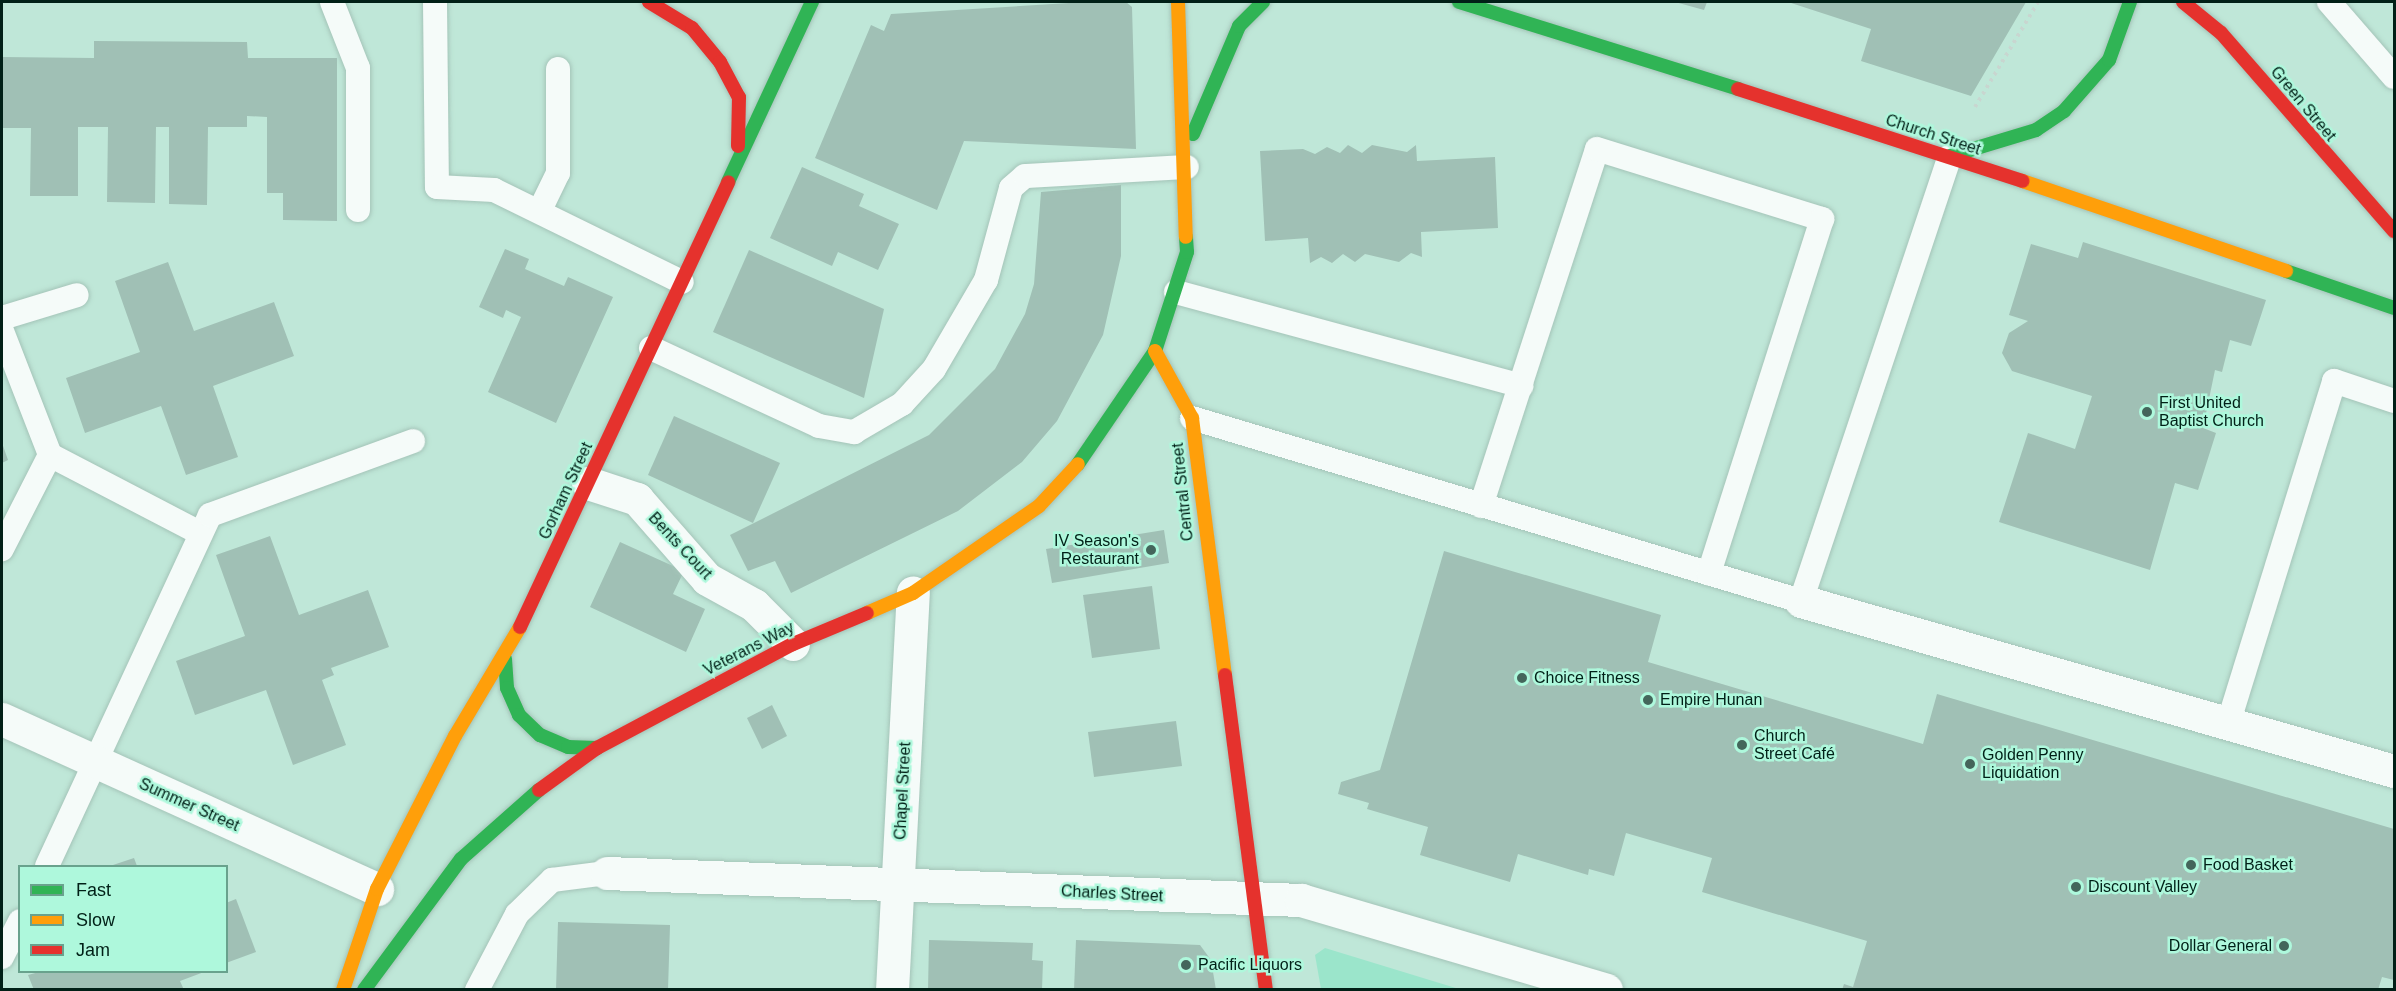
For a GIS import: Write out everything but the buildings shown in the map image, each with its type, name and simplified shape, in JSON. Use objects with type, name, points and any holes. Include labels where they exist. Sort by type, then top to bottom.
[{"type":"main road","points":[[649,2],[692,28],[739,97],[736,163]]},
{"type":"main road","name":"Gorham Street","points":[[343,990],[377,889],[454,736],[505,659],[812,2]]},
{"type":"main road","points":[[1155,351],[1176,292],[1187,252],[1187,160],[1178,2]]},
{"type":"main road","points":[[1187,160],[1209,86],[1239,26],[1263,2]]},
{"type":"main road","name":"Church Street","points":[[1459,2],[1950,156],[2394,308]]},
{"type":"main road","points":[[1950,156],[2036,130],[2064,111],[2109,60],[2130,2]]},
{"type":"main road","name":"Green Street","points":[[2183,2],[2221,33],[2392,224]]},
{"type":"main road","name":"Central Street","points":[[1155,351],[1192,418],[1266,990]]},
{"type":"main road","name":"Veterans Way","points":[[363,990],[461,859],[508,813],[597,748],[793,644],[913,592],[1039,506],[1108,427],[1155,351]]},
{"type":"main road","points":[[505,659],[507,688],[533,728],[568,747],[597,748]]},
{"type":"street","name":"Bents Court","points":[[588,483],[637,499],[707,579],[754,605],[793,644]]},
{"type":"street","name":"Chapel Street","points":[[892,990],[913,592]]},
{"type":"street","points":[[1802,601],[2394,771]]},
{"type":"street","name":"Summer Street","points":[[2,719],[377,889]]},
{"type":"street","name":"Charles Street","points":[[607,873],[1254,900],[1301,900],[1606,990]]},
{"type":"lane","points":[[332,2],[358,69],[358,210]]},
{"type":"lane","points":[[435,2],[437,187],[494,190],[540,210],[682,282]]},
{"type":"lane","points":[[2329,2],[2394,77]]},
{"type":"lane","points":[[540,210],[558,173],[558,69]]},
{"type":"lane","points":[[1481,506],[1597,149],[1822,219],[1709,573]]},
{"type":"lane","points":[[1192,418],[1802,601],[1950,156]]},
{"type":"lane","points":[[651,348],[819,426],[854,432],[876,423],[934,369],[966,320],[986,280],[1011,188],[1025,176],[1187,160]]},
{"type":"lane","points":[[1176,292],[1521,386]]},
{"type":"lane","points":[[2,318],[77,295]]},
{"type":"lane","points":[[2,331],[50,455],[198,532]]},
{"type":"lane","points":[[2228,724],[2334,381],[2394,401]]},
{"type":"lane","points":[[47,865],[97,763],[198,532],[210,514],[413,441]]},
{"type":"lane","points":[[2,549],[50,455]]},
{"type":"lane","points":[[477,990],[517,914],[552,880],[607,873]]},
{"type":"lane","points":[[2,957],[18,925]]},
{"type":"path","points":[[1975,107],[2038,2]]},
{"type":"green space","points":[[1325,948],[1459,989],[1321,989],[1315,955]]},
{"type":"traffic: fast","points":[[728,182],[812,2]]},
{"type":"traffic: fast","points":[[1193,134],[1239,26],[1263,2]]},
{"type":"traffic: fast","points":[[1459,2],[1738,89]]},
{"type":"traffic: fast","points":[[1950,156],[2036,130],[2064,111],[2109,60],[2130,2]]},
{"type":"traffic: fast","points":[[1078,464],[1155,351],[1187,252],[1186,237]]},
{"type":"traffic: fast","points":[[2286,271],[2394,308]]},
{"type":"traffic: fast","points":[[505,659],[507,688],[519,715],[540,735],[568,747],[597,748]]},
{"type":"traffic: fast","points":[[364,990],[461,859],[539,790]]},
{"type":"traffic: slow","points":[[1178,2],[1186,237]]},
{"type":"traffic: slow","points":[[2022,181],[2286,271]]},
{"type":"traffic: slow","points":[[1155,351],[1192,418],[1225,675]]},
{"type":"traffic: slow","points":[[867,613],[913,593],[1039,506],[1078,464]]},
{"type":"traffic: slow","points":[[343,990],[377,889],[455,736],[520,627]]},
{"type":"traffic: jam","points":[[649,2],[692,28],[720,62],[739,97],[738,146]]},
{"type":"traffic: jam","points":[[2183,2],[2221,33],[2394,231]]},
{"type":"traffic: jam","points":[[1738,89],[2022,181]]},
{"type":"traffic: jam","points":[[520,627],[728,182]]},
{"type":"traffic: jam","points":[[539,790],[597,748],[793,644],[867,613]]},
{"type":"traffic: jam","points":[[1225,675],[1266,990]]},
{"type":"place","name":"First United Baptist Church","points":[[2147,412]]},
{"type":"place","name":"IV Season's Restaurant","points":[[1151,550]]},
{"type":"place","name":"Choice Fitness","points":[[1522,678]]},
{"type":"place","name":"Empire Hunan","points":[[1648,700]]},
{"type":"place","name":"Church Street Café","points":[[1742,745]]},
{"type":"place","name":"Golden Penny Liquidation","points":[[1970,764]]},
{"type":"place","name":"Food Basket","points":[[2191,865]]},
{"type":"place","name":"Discount Valley","points":[[2076,887]]},
{"type":"place","name":"Dollar General","points":[[2284,946]]},
{"type":"place","name":"Pacific Liquors","points":[[1186,965]]}]
